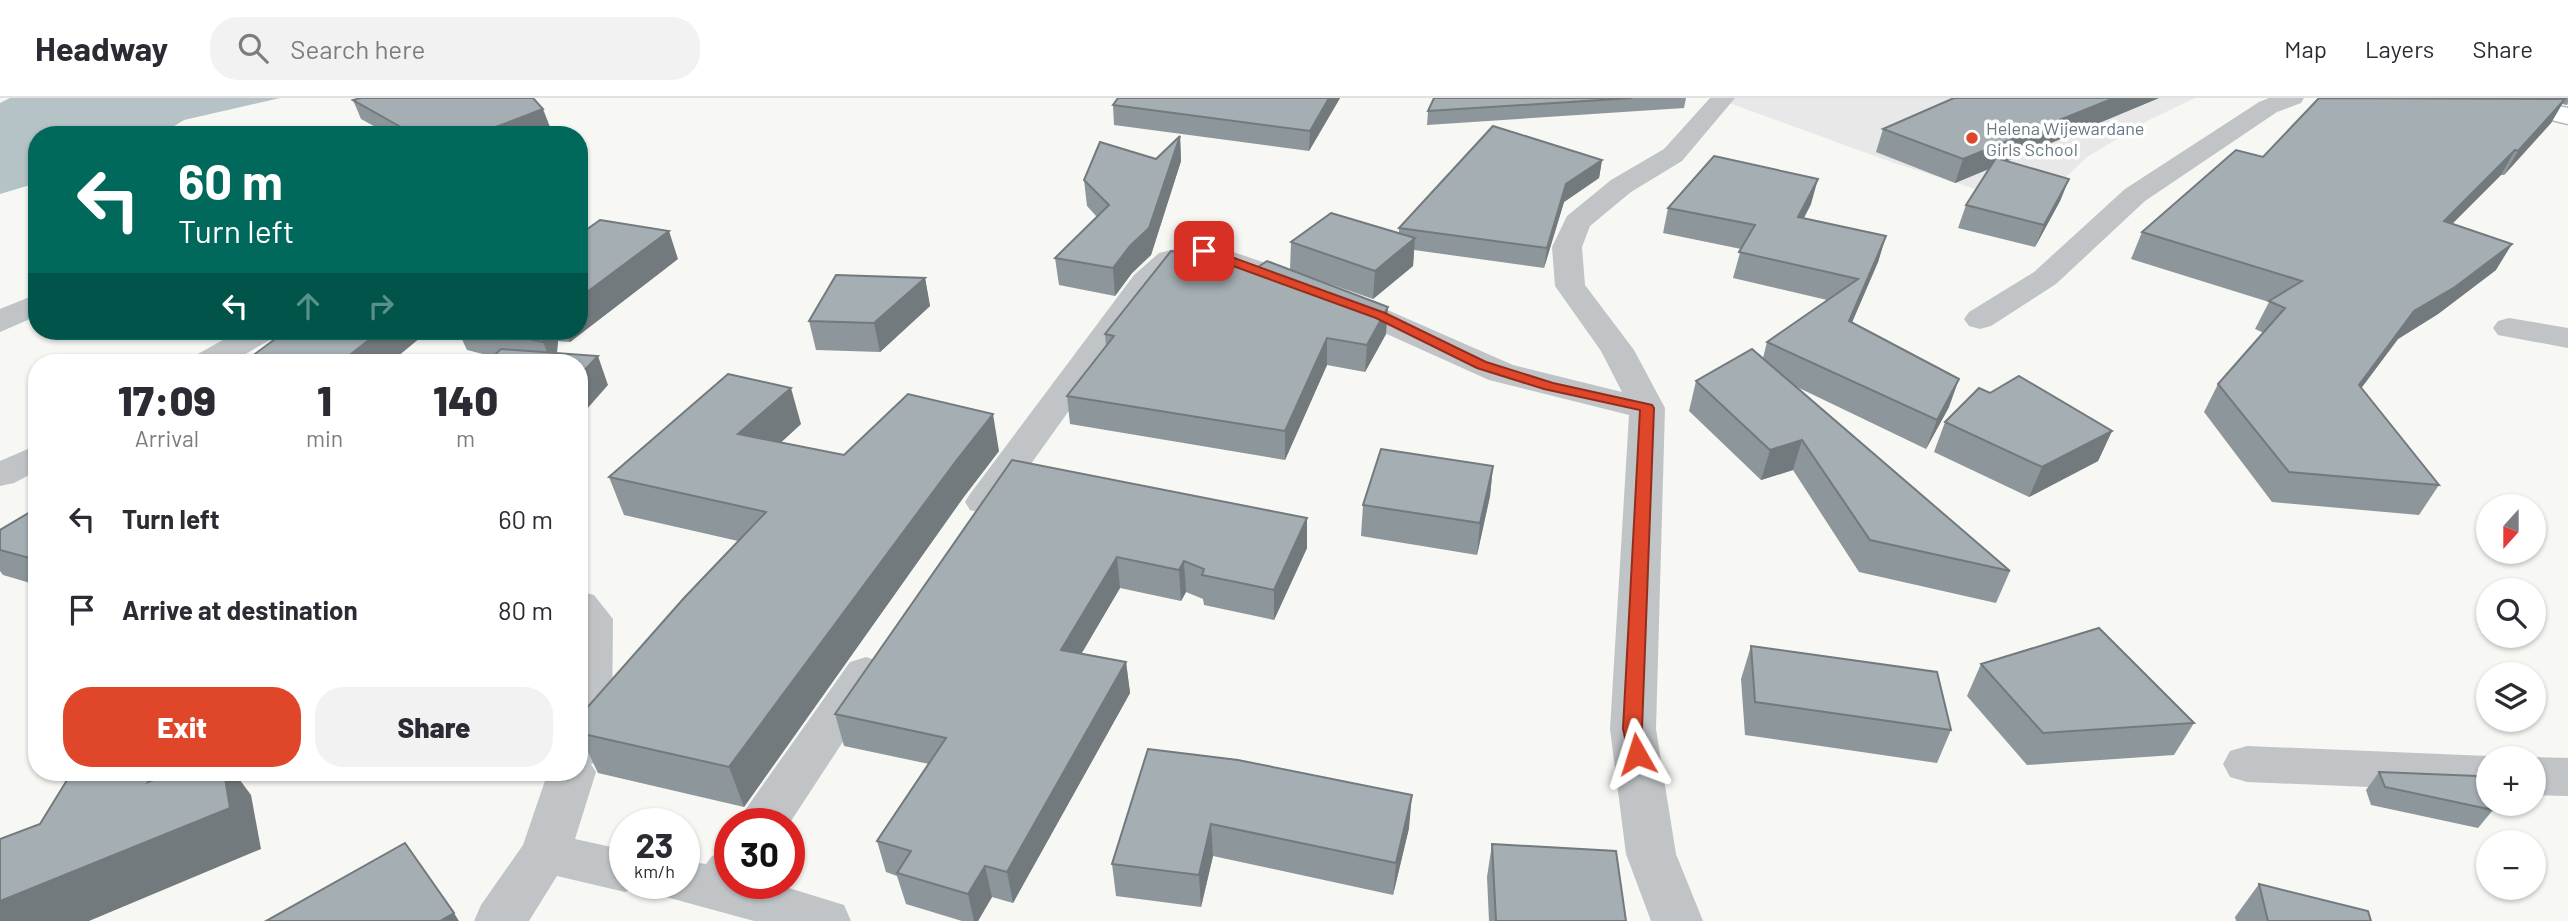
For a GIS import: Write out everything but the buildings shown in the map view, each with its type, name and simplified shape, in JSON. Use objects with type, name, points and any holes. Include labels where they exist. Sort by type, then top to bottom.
[{"type":"main road","points":[[2490,98],[2568,117]]},
{"type":"street","points":[[1677,921],[1651,854],[1633,729],[1647,408],[1618,350],[1570,286],[1567,247],[1577,222],[1621,186],[1673,155],[1723,98]]},
{"type":"street","points":[[1980,320],[2045,278],[2145,187],[2268,107],[2292,98]]},
{"type":"street","points":[[963,532],[1145,282],[1170,258],[1204,251],[1381,316],[1482,365],[1549,386],[1647,408]]},
{"type":"street","points":[[0,322],[28,308]]},
{"type":"street","points":[[2510,328],[2568,338]]},
{"type":"street","points":[[222,354],[246,340]]},
{"type":"street","points":[[0,475],[28,461]]},
{"type":"street","points":[[0,475],[28,478]]},
{"type":"street","points":[[588,615],[592,619],[588,723]]},
{"type":"street","points":[[773,808],[886,644]]},
{"type":"street","points":[[2247,764],[2476,774]]},
{"type":"street","points":[[2546,776],[2568,777]]},
{"type":"street","points":[[500,921],[545,853],[569,781]]},
{"type":"street","points":[[545,853],[609,867]]},
{"type":"street","points":[[711,880],[825,921]]},
{"type":"shaded area","points":[[10,98],[280,98],[184,120],[174,126],[28,126],[28,186],[0,194],[0,103]]},
{"type":"shaded area","name":"Helena Wijewardane Girls School","points":[[2195,98],[2149,120],[2087,157],[2040,202],[2023,204],[1894,163],[1721,100]]},
{"type":"place","name":"Helena Wijewardane Girls School","points":[[1972,138]]},
{"type":"route","points":[[1204,251],[1381,316],[1482,365],[1549,386],[1647,408],[1633,729],[1637,754]]}]
